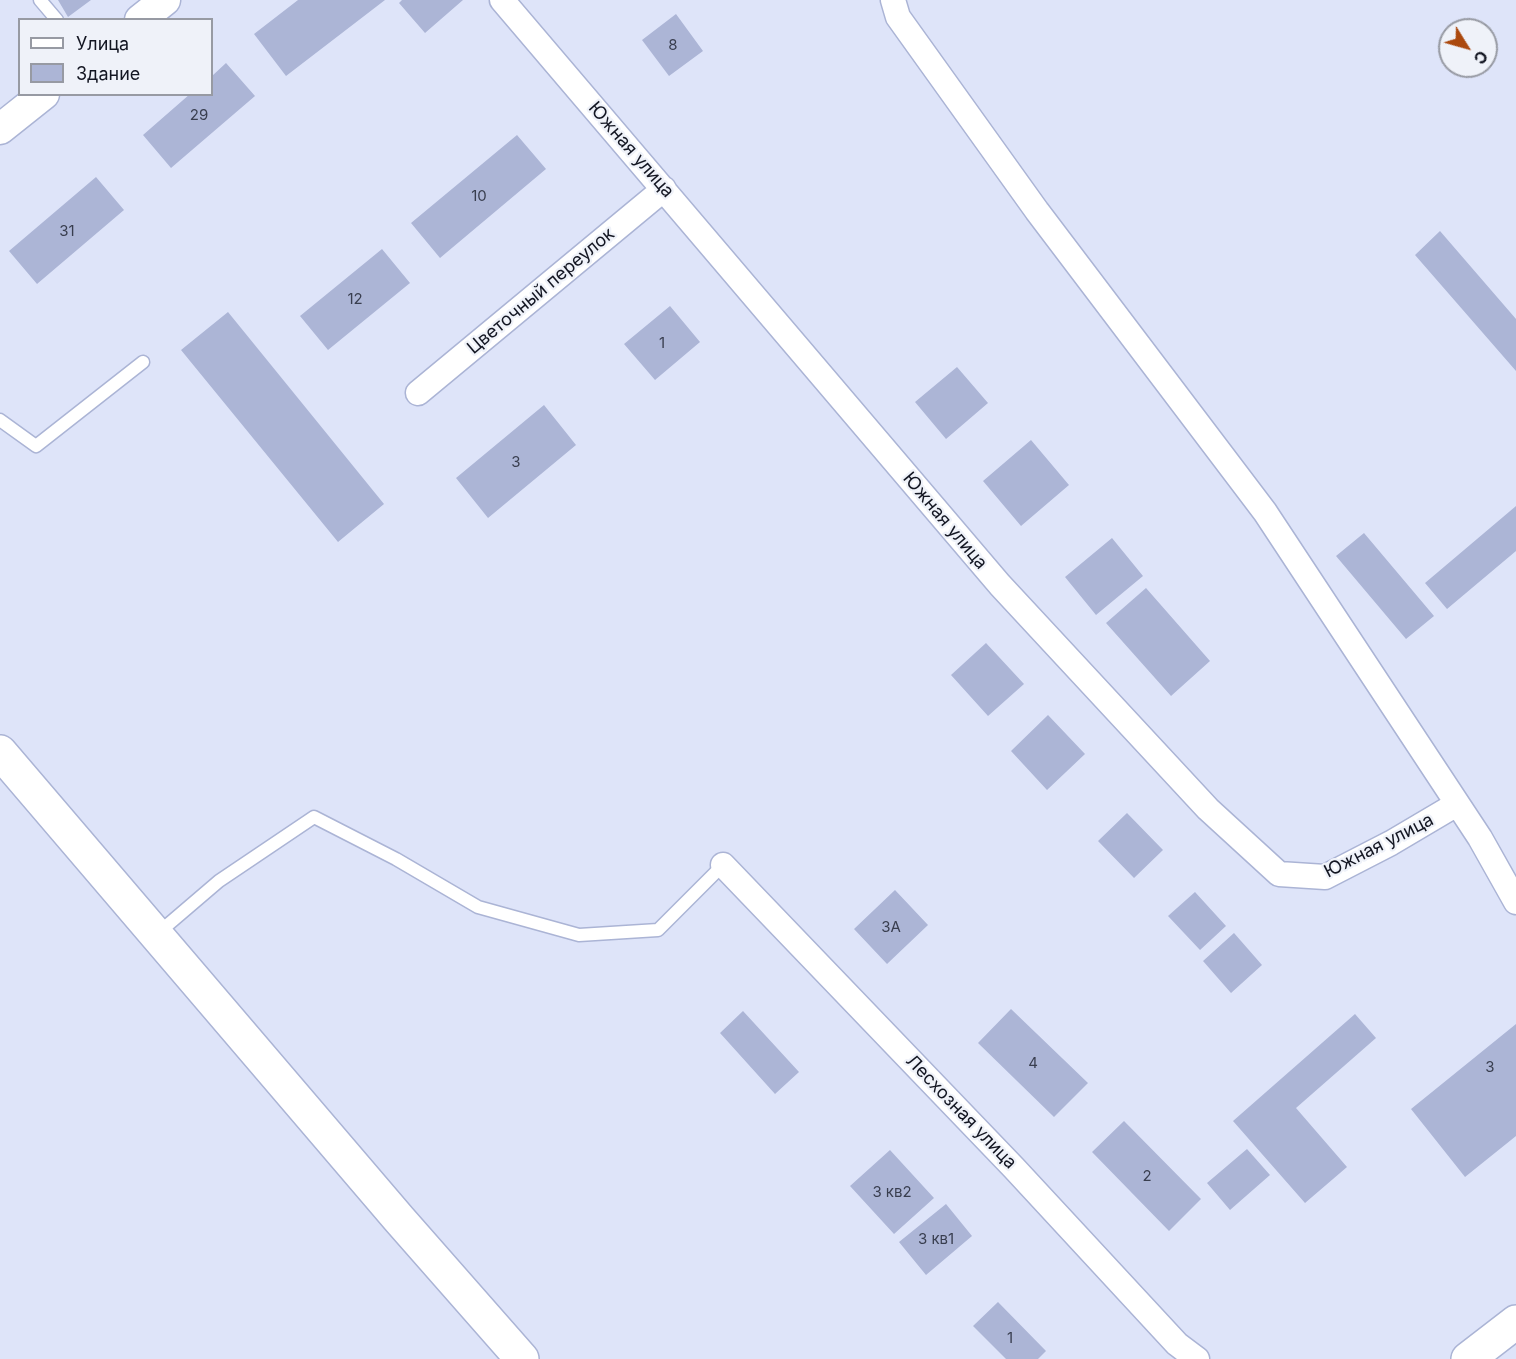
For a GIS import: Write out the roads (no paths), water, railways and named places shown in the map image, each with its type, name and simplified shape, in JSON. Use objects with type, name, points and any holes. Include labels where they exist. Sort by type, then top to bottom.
[{"type":"main road","points":[[0,752],[522,1359]]},
{"type":"main road","points":[[1468,1359],[1516,1322]]},
{"type":"street","points":[[142,18],[165,0]]},
{"type":"street","name":"Южная улица","points":[[502,0],[1000,585],[1208,809],[1279,874],[1325,877],[1391,843],[1457,804]]},
{"type":"street","points":[[893,0],[898,17],[1037,211],[1265,512],[1480,838],[1516,902]]},
{"type":"street","points":[[0,129],[41,96]]},
{"type":"street","name":"Цветочный переулок","points":[[418,393],[664,189]]},
{"type":"street","name":"Лесхозная улица","points":[[723,866],[1006,1159],[1177,1344],[1197,1359]]},
{"type":"lane","points":[[40,0],[55,18]]},
{"type":"lane","points":[[0,420],[36,446],[143,363]]},
{"type":"lane","points":[[156,935],[219,881],[314,817],[396,859],[478,908],[579,935],[657,930],[723,866]]}]
